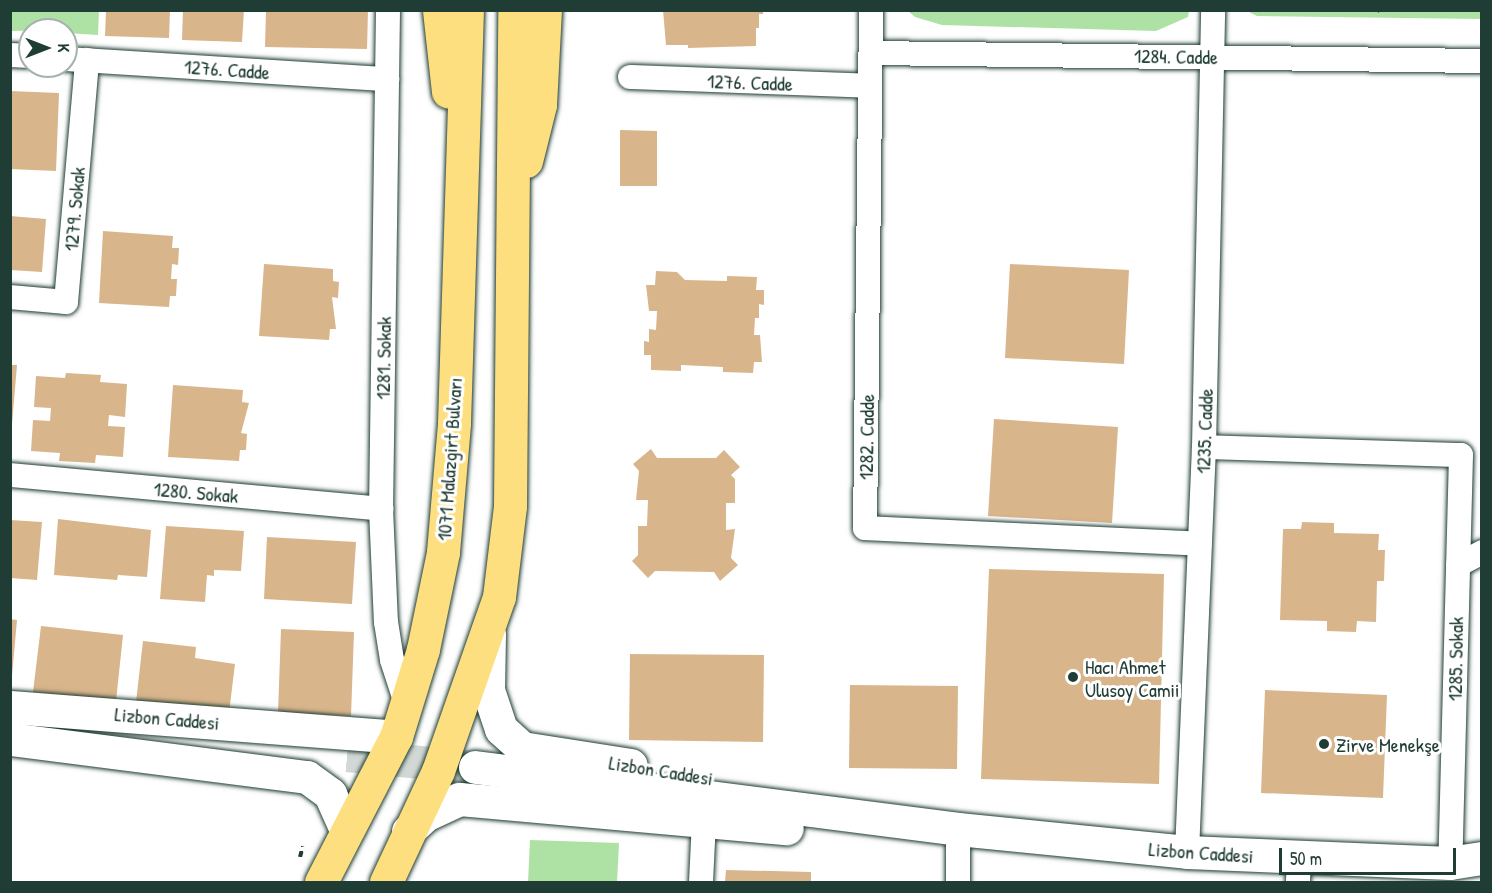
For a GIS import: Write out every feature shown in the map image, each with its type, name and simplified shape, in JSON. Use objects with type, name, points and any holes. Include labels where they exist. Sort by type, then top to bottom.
[{"type":"main road","points":[[439,10],[450,105],[463,159]]},
{"type":"main road","name":"1071 Malazgirt Bulvarı","points":[[321,882],[396,737],[431,615],[448,507],[463,159],[466,10]]},
{"type":"main road","points":[[386,882],[438,771],[489,634],[499,597],[510,506],[514,10]]},
{"type":"main road","points":[[513,219],[540,105],[545,10]]},
{"type":"main road","name":"Lizbon Caddesi","points":[[489,634],[488,690],[501,729],[522,748],[820,795],[921,823]]},
{"type":"main road","name":"Lizbon Caddesi","points":[[10,706],[396,737]]},
{"type":"main road","name":"Lizbon Caddesi","points":[[10,719],[347,755]]},
{"type":"main road","name":"Lizbon Caddesi","points":[[10,739],[308,777],[330,794],[346,830]]},
{"type":"main road","name":"Lizbon Caddesi","points":[[475,767],[958,829],[1186,852],[1298,870],[1466,860]]},
{"type":"main road","name":"Lizbon Caddesi","points":[[408,831],[425,814],[459,799],[819,830],[921,823]]},
{"type":"street","name":"1281. Sokak","points":[[388,10],[381,509],[386,622],[392,660],[406,703]]},
{"type":"street","name":"1282. Cadde","points":[[871,10],[865,528],[1200,543]]},
{"type":"street","name":"1235. Cadde","points":[[1186,852],[1204,447],[1213,10]]},
{"type":"street","name":"1284. Cadde","points":[[871,53],[1212,56],[1482,62]]},
{"type":"street","name":"1276. Cadde","points":[[78,59],[387,78]]},
{"type":"street","name":"1276. Cadde","points":[[630,77],[870,86]]},
{"type":"street","name":"1279. Sokak","points":[[10,297],[66,302],[75,78]]},
{"type":"street","name":"1285. Sokak","points":[[1204,447],[1461,455],[1458,565],[1466,860]]},
{"type":"street","name":"1280. Sokak","points":[[10,475],[381,509]]},
{"type":"street","points":[[1458,565],[1482,552]]},
{"type":"street","points":[[701,882],[704,821]]},
{"type":"street","points":[[958,829],[958,882]]},
{"type":"green space","points":[[11,10],[99,11],[98,35],[78,34],[78,18],[18,18],[18,31],[11,31]]},
{"type":"green space","points":[[1481,10],[1481,19],[1257,16],[1247,11]]},
{"type":"green space","points":[[908,11],[1189,11],[1188,17],[1156,31],[942,25],[915,17]]},
{"type":"green space","points":[[530,840],[619,843],[617,882],[528,882]]},
{"type":"building","points":[[106,10],[170,10],[169,38],[105,36]]},
{"type":"building","points":[[183,10],[244,10],[242,42],[182,40]]},
{"type":"building","points":[[266,10],[368,10],[367,49],[265,47]]},
{"type":"building","points":[[663,10],[763,10],[763,14],[759,14],[756,46],[688,48],[688,45],[666,45]]},
{"type":"building","points":[[10,91],[59,93],[56,171],[10,169]]},
{"type":"building","points":[[620,130],[657,131],[657,186],[620,186]]},
{"type":"building","points":[[10,216],[46,219],[42,272],[10,270]]},
{"type":"building","points":[[103,231],[173,236],[172,248],[179,248],[178,265],[172,264],[171,279],[177,279],[176,296],[170,296],[169,307],[99,303]]},
{"type":"building","points":[[264,264],[333,269],[333,281],[339,282],[338,298],[332,297],[336,329],[330,329],[329,340],[259,336]]},
{"type":"building","points":[[1010,264],[1129,270],[1124,364],[1005,358]]},
{"type":"building","points":[[656,271],[677,272],[685,280],[727,281],[727,276],[757,277],[756,290],[764,290],[764,305],[759,304],[759,318],[755,318],[754,335],[760,335],[762,362],[754,362],[753,373],[723,372],[723,367],[681,365],[681,371],[651,370],[651,355],[644,355],[644,341],[649,342],[649,329],[656,330],[657,311],[649,311],[646,285],[655,285]]},
{"type":"building","points":[[10,365],[17,365],[12,424],[10,424]]},
{"type":"building","points":[[66,373],[101,375],[100,382],[127,384],[125,417],[109,415],[108,426],[125,427],[123,457],[96,455],[95,463],[59,461],[60,453],[31,451],[33,420],[50,421],[51,408],[34,407],[36,376],[65,378]]},
{"type":"building","points":[[173,385],[243,390],[242,402],[249,403],[241,433],[247,434],[246,450],[240,450],[239,461],[168,457]]},
{"type":"building","points":[[994,419],[1118,427],[1112,523],[988,516]]},
{"type":"building","points":[[651,449],[657,458],[716,458],[724,450],[740,467],[731,475],[735,479],[735,503],[726,503],[726,530],[735,529],[731,558],[738,565],[720,581],[714,572],[655,571],[648,578],[632,561],[638,555],[638,526],[647,526],[648,500],[636,500],[639,471],[633,464]]},
{"type":"building","points":[[58,519],[151,530],[147,577],[118,575],[117,580],[54,575]]},
{"type":"building","points":[[10,520],[42,522],[37,580],[10,578]]},
{"type":"building","points":[[1302,522],[1334,523],[1334,533],[1379,534],[1378,550],[1385,550],[1384,581],[1377,581],[1376,622],[1357,621],[1356,632],[1327,631],[1327,621],[1280,620],[1283,529],[1301,529]]},
{"type":"building","points":[[166,526],[244,531],[241,571],[214,570],[214,576],[207,575],[205,602],[160,599]]},
{"type":"building","points":[[267,537],[356,542],[352,604],[264,599]]},
{"type":"building","name":"Hacı Ahmet Ulusoy Camii","points":[[989,569],[1164,574],[1159,784],[981,779]]},
{"type":"building","points":[[10,619],[17,620],[12,676],[10,675]]},
{"type":"building","points":[[41,626],[123,635],[116,701],[33,692]]},
{"type":"building","points":[[281,629],[354,632],[351,716],[278,713]]},
{"type":"building","points":[[143,641],[196,647],[195,658],[235,664],[229,713],[136,702]]},
{"type":"building","points":[[630,654],[764,655],[763,742],[629,740]]},
{"type":"building","points":[[850,685],[958,686],[957,769],[849,768]]},
{"type":"building","name":"Zirve Menekşe","points":[[1265,690],[1387,695],[1383,798],[1261,793]]},
{"type":"building","points":[[726,870],[811,872],[811,882],[725,882]]},
{"type":"tunnel","points":[[347,755],[475,767]]},
{"type":"place","name":"Hacı Ahmet Ulusoy Camii","points":[[1073,677]]},
{"type":"place","name":"Zirve Menekşe","points":[[1324,744]]}]
